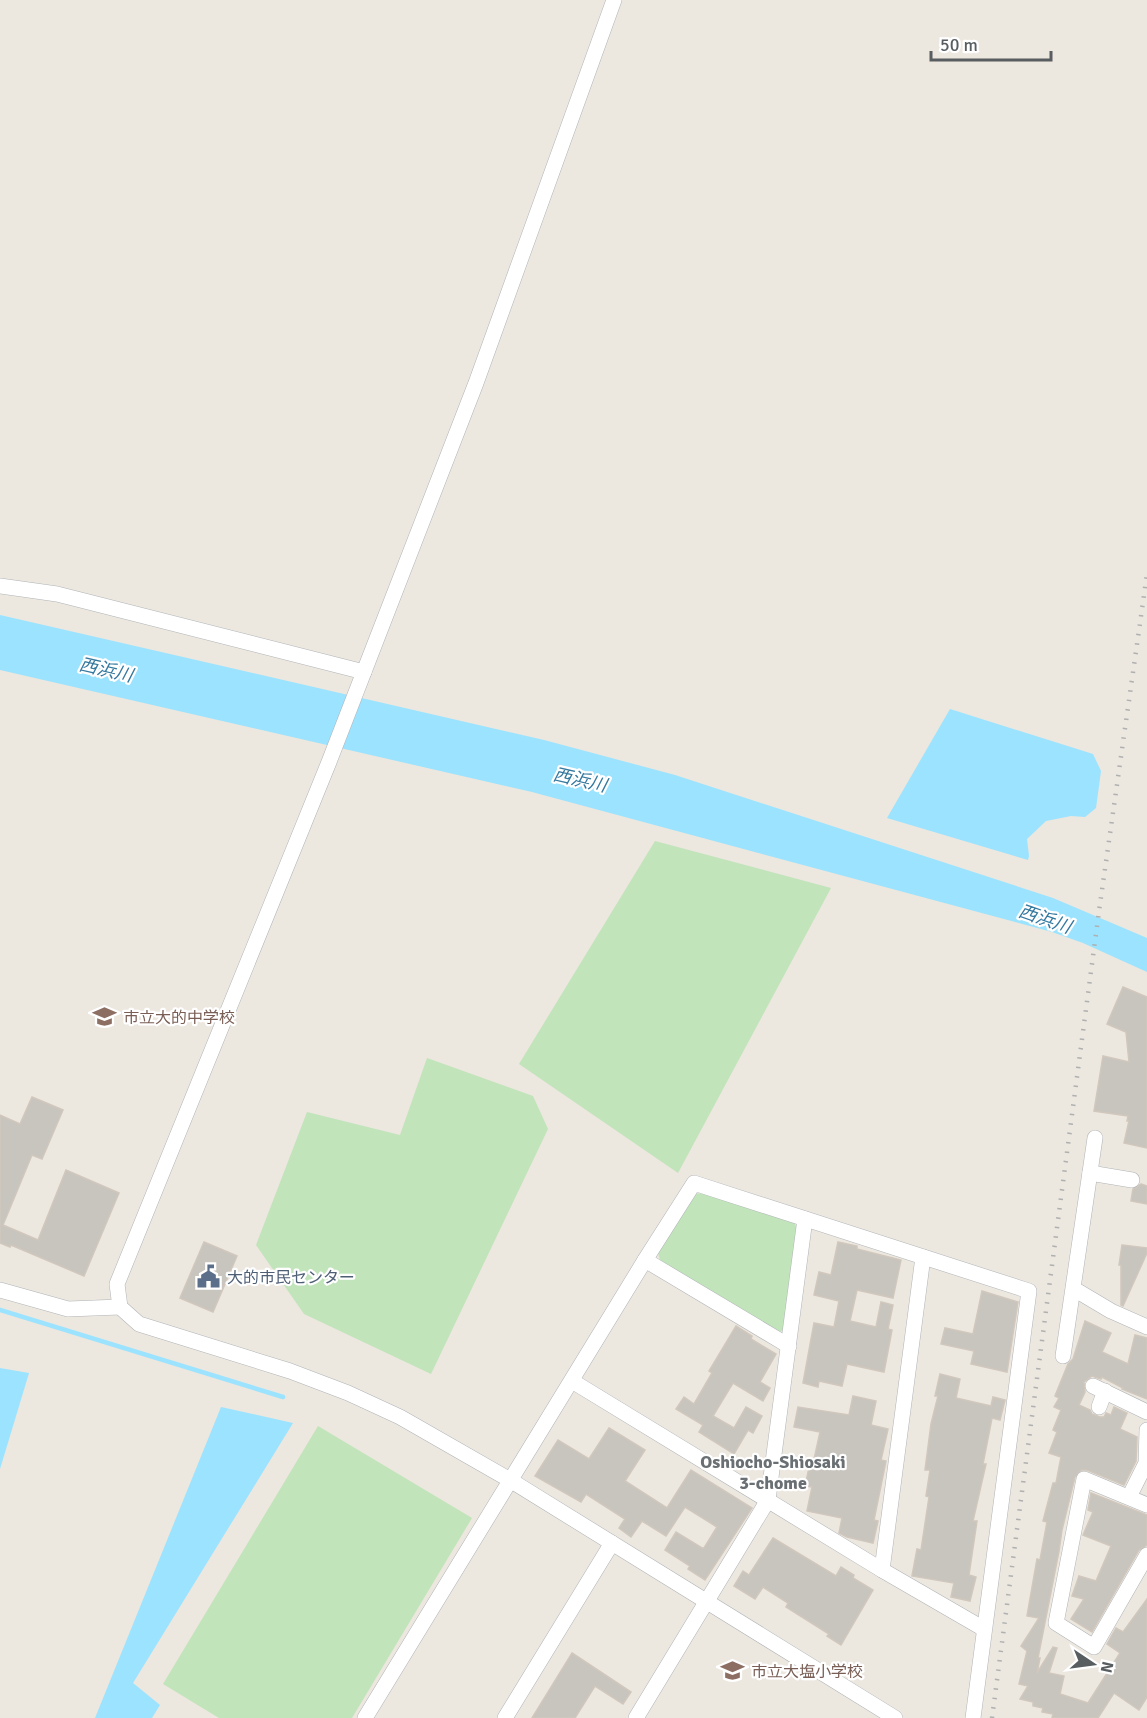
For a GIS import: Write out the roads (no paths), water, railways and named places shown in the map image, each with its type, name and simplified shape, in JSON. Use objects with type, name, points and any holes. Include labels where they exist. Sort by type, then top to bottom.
[{"type":"street","points":[[614,0],[476,383],[362,678],[117,1284],[120,1307],[139,1324],[290,1371],[348,1393],[409,1422],[510,1480],[895,1718]]},
{"type":"street","points":[[0,586],[57,594],[362,678]]},
{"type":"street","points":[[1063,1356],[1095,1138]]},
{"type":"street","points":[[1090,1173],[1132,1180]]},
{"type":"street","points":[[365,1718],[694,1183],[1029,1291],[973,1718]]},
{"type":"street","points":[[636,1718],[768,1500],[805,1219]]},
{"type":"street","points":[[882,1570],[923,1257]]},
{"type":"street","points":[[645,1260],[789,1346]]},
{"type":"street","points":[[1074,1289],[1147,1328]]},
{"type":"street","points":[[0,1290],[68,1309],[120,1307]]},
{"type":"street","points":[[572,1382],[882,1570],[984,1629]]},
{"type":"street","points":[[1099,1407],[1099,1389],[1147,1412]]},
{"type":"street","points":[[1129,1497],[1146,1463],[1147,1430]]},
{"type":"street","points":[[1147,1504],[1084,1479],[1056,1623],[1094,1647],[1147,1555]]},
{"type":"street","points":[[505,1718],[612,1543]]},
{"type":"water","name":"西浜川","points":[[0,615],[544,740],[675,775],[1053,898],[1147,938],[1147,972],[1083,943],[1052,932],[532,792],[0,670]]},
{"type":"water","points":[[950,709],[1093,754],[1101,771],[1096,808],[1085,817],[1071,816],[1046,821],[1027,839],[1028,860],[887,818]]},
{"type":"water","points":[[0,1368],[29,1373],[0,1469]]},
{"type":"water","points":[[221,1407],[293,1423],[133,1683],[160,1705],[152,1718],[95,1718]]},
{"type":"waterway","points":[[0,1310],[283,1397]]},
{"type":"railway","points":[[992,1718],[1099,911],[1147,574]]},
{"type":"place","name":"市立大的中学校","points":[[105,1017]]},
{"type":"place","name":"大的市民センター","points":[[209,1277]]},
{"type":"place","name":"市立大塩小学校","points":[[733,1671]]},
{"type":"district","name":"Oshiocho-Shiosaki 3-chome","points":[[773,1472]]}]
